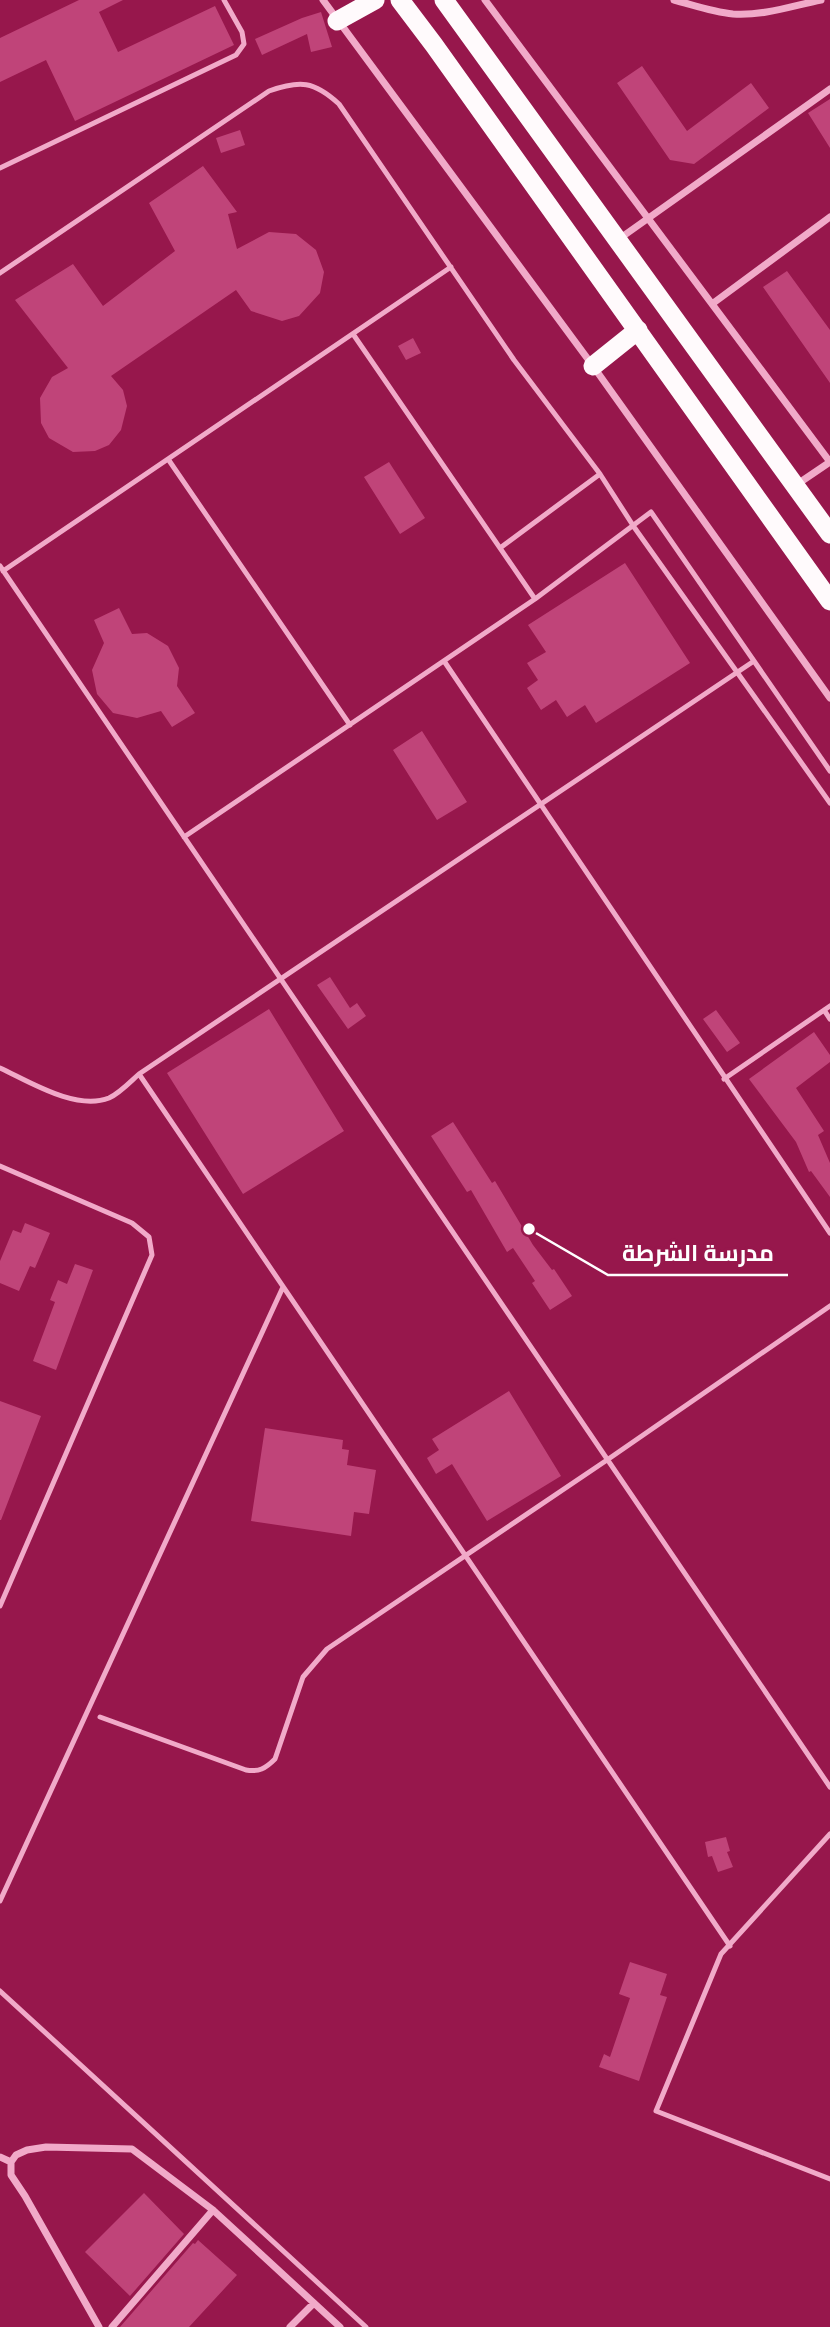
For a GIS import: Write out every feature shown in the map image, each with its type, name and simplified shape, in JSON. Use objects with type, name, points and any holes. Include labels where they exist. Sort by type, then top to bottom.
[{"type":"highway","points":[[337,21],[375,0]]},
{"type":"highway","points":[[400,0],[830,601]]},
{"type":"highway","points":[[444,0],[830,534]]},
{"type":"highway","points":[[593,366],[638,330]]},
{"type":"street","points":[[323,0],[593,366],[830,698]]},
{"type":"street","points":[[485,0],[830,462],[796,486]]},
{"type":"street","points":[[674,0],[722,12],[746,14],[821,0]]},
{"type":"street","points":[[618,240],[830,89]]},
{"type":"street","points":[[712,304],[830,217]]},
{"type":"street","points":[[99,2327],[11,2175],[11,2162],[16,2155],[27,2150],[46,2147],[132,2149],[213,2210],[340,2327]]},
{"type":"street","points":[[0,2157],[11,2162]]},
{"type":"street","points":[[112,2327],[213,2210]]},
{"type":"street","points":[[290,2327],[314,2303]]},
{"type":"lane","points":[[0,168],[236,55],[244,44],[242,32],[224,0]]},
{"type":"lane","points":[[0,273],[269,91],[290,83],[315,86],[339,104],[514,360],[600,474],[634,527],[830,803]]},
{"type":"lane","points":[[451,267],[2,569],[830,1787]]},
{"type":"lane","points":[[353,334],[535,600]]},
{"type":"lane","points":[[168,459],[350,725]]},
{"type":"lane","points":[[500,548],[600,474]]},
{"type":"lane","points":[[184,837],[535,600],[651,512],[830,771]]},
{"type":"lane","points":[[444,661],[830,1233]]},
{"type":"lane","points":[[0,1068],[70,1099],[92,1103],[111,1097],[139,1074],[754,661]]},
{"type":"lane","points":[[724,1079],[827,1008],[830,1019]]},
{"type":"lane","points":[[139,1074],[730,1946]]},
{"type":"lane","points":[[0,1166],[132,1223],[149,1237],[152,1255],[0,1606]]},
{"type":"lane","points":[[0,1901],[284,1287]]},
{"type":"lane","points":[[100,1717],[246,1770],[257,1772],[267,1767],[275,1759],[303,1677],[320,1656],[355,1629],[830,1306]]},
{"type":"lane","points":[[830,1834],[721,1954],[656,2111],[830,2179]]},
{"type":"lane","points":[[0,1991],[366,2327]]},
{"type":"building","points":[[79,0],[123,0],[99,12],[118,52],[215,6],[234,45],[75,121],[46,60],[0,82],[0,38]]},
{"type":"building","points":[[321,12],[332,47],[311,52],[307,34],[262,55],[255,39]]},
{"type":"building","points":[[642,66],[687,131],[751,83],[769,108],[694,164],[670,160],[617,83]]},
{"type":"building","points":[[830,99],[830,148],[808,113]]},
{"type":"building","points":[[240,130],[245,145],[221,153],[216,138]]},
{"type":"building","points":[[203,166],[237,212],[228,214],[237,249],[269,232],[296,234],[316,250],[324,272],[320,293],[299,316],[282,321],[251,311],[236,290],[111,376],[123,390],[127,406],[121,430],[109,445],[95,451],[73,452],[49,438],[41,423],[40,398],[52,377],[68,368],[15,300],[73,264],[103,306],[175,251],[149,203]]},
{"type":"building","points":[[787,271],[830,330],[830,383],[763,287]]},
{"type":"building","points":[[413,338],[421,353],[406,360],[398,346]]},
{"type":"building","points":[[389,462],[425,518],[400,534],[364,477]]},
{"type":"building","points":[[625,563],[690,663],[596,723],[585,705],[567,717],[556,700],[541,710],[527,688],[538,680],[527,663],[546,652],[528,625]]},
{"type":"building","points":[[119,608],[132,634],[147,633],[168,646],[179,668],[177,686],[195,713],[172,727],[161,711],[137,718],[113,713],[97,694],[92,670],[104,643],[94,620]]},
{"type":"building","points":[[422,731],[467,802],[437,820],[393,750]]},
{"type":"building","points":[[330,977],[350,1008],[357,1003],[366,1016],[348,1029],[317,985]]},
{"type":"building","points":[[269,1009],[344,1131],[243,1194],[167,1073]]},
{"type":"building","points":[[716,1010],[740,1043],[727,1052],[703,1019]]},
{"type":"building","points":[[814,1032],[830,1055],[830,1062],[796,1088],[824,1131],[818,1135],[830,1163],[830,1197],[811,1171],[809,1172],[796,1142],[749,1079]]},
{"type":"building","points":[[453,1122],[492,1183],[495,1181],[533,1245],[552,1270],[554,1269],[572,1296],[550,1310],[513,1248],[507,1252],[471,1190],[467,1192],[431,1136]]},
{"type":"building","points":[[25,1223],[50,1233],[35,1268],[30,1266],[19,1291],[0,1283],[0,1261],[13,1230],[21,1233]]},
{"type":"building","points":[[75,1264],[93,1270],[56,1370],[33,1361],[55,1302],[50,1300],[58,1280],[67,1284]]},
{"type":"building","points":[[509,1391],[561,1476],[487,1521],[452,1464],[436,1474],[427,1458],[439,1450],[432,1439]]},
{"type":"building","points":[[0,1401],[41,1416],[1,1520],[0,1520]]},
{"type":"building","points":[[265,1428],[343,1440],[342,1449],[349,1450],[347,1465],[376,1470],[369,1514],[354,1512],[351,1536],[251,1521]]},
{"type":"building","points":[[726,1837],[730,1851],[727,1852],[733,1867],[718,1872],[712,1856],[708,1857],[705,1842]]},
{"type":"building","points":[[630,1962],[667,1974],[660,1995],[667,1997],[639,2081],[599,2067],[604,2054],[610,2057],[630,1998],[619,1994]]},
{"type":"building","points":[[144,2193],[184,2234],[130,2296],[85,2252]]},
{"type":"building","points":[[198,2240],[237,2275],[189,2327],[120,2327],[193,2243]]},
{"type":"place","name":"مدرسة الشرطة","points":[[529,1229]]}]
